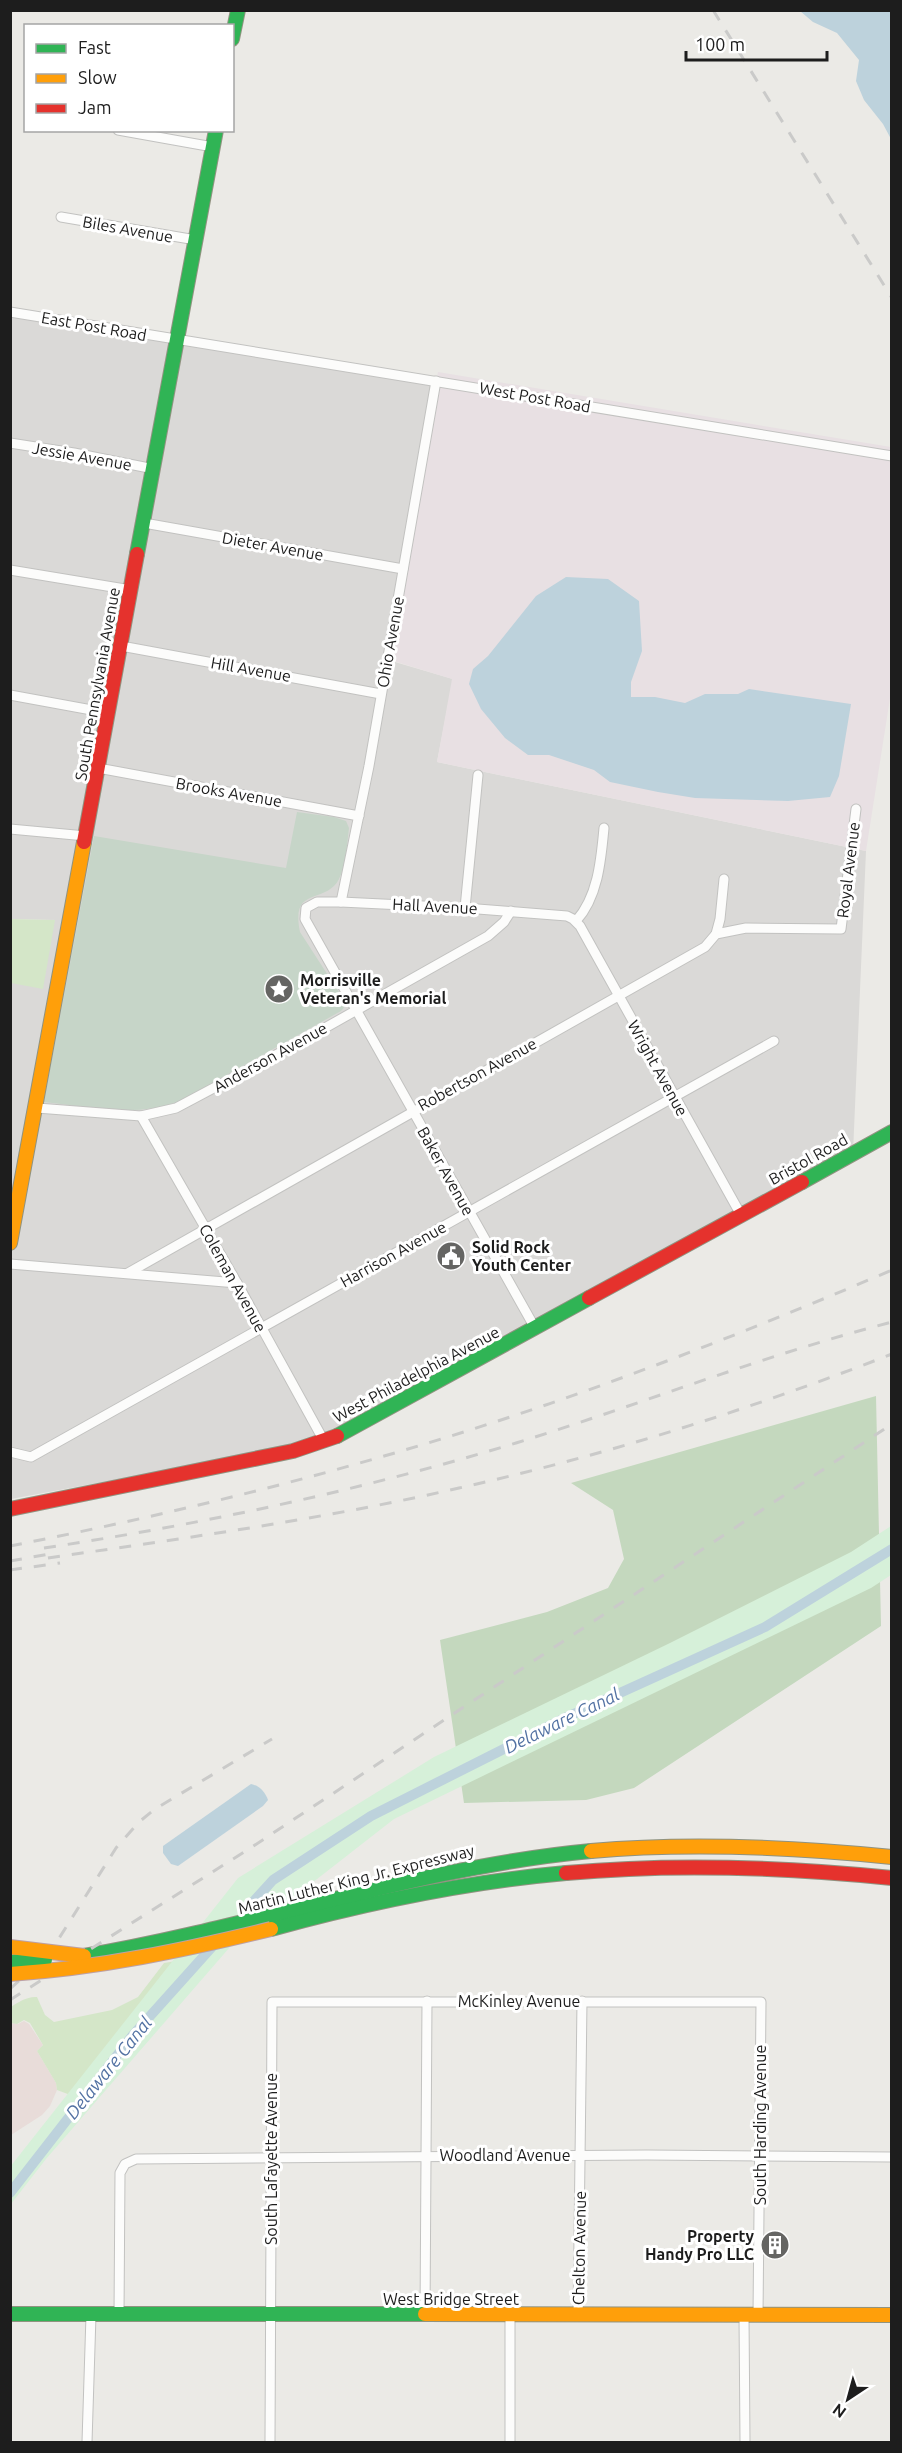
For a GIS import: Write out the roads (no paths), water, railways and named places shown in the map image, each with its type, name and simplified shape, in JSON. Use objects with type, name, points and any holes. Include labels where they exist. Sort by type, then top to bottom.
[{"type":"main road","points":[[234,29],[238,10]]},
{"type":"main road","name":"South Pennsylvania Avenue","points":[[10,1243],[37,1108],[216,132]]},
{"type":"main road","name":"Bristol Road","points":[[741,1215],[891,1132]]},
{"type":"main road","name":"West Philadelphia Avenue","points":[[10,1509],[281,1454],[324,1441],[359,1426],[741,1215]]},
{"type":"main road","name":"Martin Luther King Jr. Expressway","points":[[10,1974],[121,1964],[445,1872],[513,1860],[581,1851],[650,1846],[754,1846],[891,1857]]},
{"type":"main road","name":"Martin Luther King Jr. Expressway","points":[[10,1962],[84,1956],[482,1882],[584,1870],[651,1866],[753,1866],[891,1878]]},
{"type":"main road","points":[[10,1947],[84,1956]]},
{"type":"main road","name":"West Bridge Street","points":[[10,2314],[891,2315]]},
{"type":"street","points":[[129,132],[213,147]]},
{"type":"street","name":"Biles Avenue","points":[[60,217],[196,240]]},
{"type":"street","name":"East Post Road","points":[[10,312],[178,340]]},
{"type":"street","name":"West Post Road","points":[[178,340],[891,456]]},
{"type":"street","name":"Ohio Avenue","points":[[341,902],[359,816],[436,381]]},
{"type":"street","name":"Jessie Avenue","points":[[10,443],[154,469]]},
{"type":"street","name":"Dieter Avenue","points":[[144,523],[403,569]]},
{"type":"street","points":[[10,570],[131,590]]},
{"type":"street","name":"Hill Avenue","points":[[121,646],[381,694]]},
{"type":"street","points":[[10,695],[108,713]]},
{"type":"street","name":"Brooks Avenue","points":[[98,768],[359,816]]},
{"type":"street","points":[[465,908],[478,775]]},
{"type":"street","name":"Royal Avenue","points":[[839,929],[856,809]]},
{"type":"street","points":[[576,921],[592,897],[604,828]]},
{"type":"street","points":[[10,829],[86,836]]},
{"type":"street","points":[[716,934],[724,879]]},
{"type":"street","name":"Hall Avenue","points":[[305,919],[306,908],[311,903],[341,902],[511,911],[567,916],[576,921]]},
{"type":"street","name":"Anderson Avenue","points":[[37,1108],[141,1116],[176,1108],[488,936],[504,922],[511,911]]},
{"type":"street","name":"Baker Avenue","points":[[305,919],[535,1328]]},
{"type":"street","name":"Wright Avenue","points":[[576,921],[741,1215]]},
{"type":"street","name":"Robertson Avenue","points":[[128,1273],[705,947],[716,934],[746,928],[839,929]]},
{"type":"street","name":"Harrison Avenue","points":[[10,1452],[31,1457],[774,1041]]},
{"type":"street","name":"Coleman Avenue","points":[[141,1116],[237,1282],[324,1441]]},
{"type":"street","points":[[10,1264],[237,1282]]},
{"type":"street","points":[[426,2316],[427,2001]]},
{"type":"street","name":"Chelton Avenue","points":[[578,2316],[582,2001]]},
{"type":"street","name":"McKinley Avenue","points":[[272,2002],[761,2002],[761,2006]]},
{"type":"street","name":"South Lafayette Avenue","points":[[270,2442],[272,2002]]},
{"type":"street","name":"South Harding Avenue","points":[[745,2442],[759,2156],[761,2006]]},
{"type":"street","name":"Woodland Avenue","points":[[119,2315],[122,2168],[130,2160],[581,2155],[891,2157]]},
{"type":"street","points":[[87,2442],[91,2314]]},
{"type":"street","points":[[510,2316],[510,2442]]},
{"type":"water","points":[[800,11],[891,11],[891,139],[883,124],[864,100],[856,81],[859,60],[837,33],[813,22]]},
{"type":"water","points":[[566,577],[608,579],[639,601],[642,651],[631,682],[631,697],[655,697],[685,703],[705,694],[738,694],[749,689],[851,704],[839,776],[830,797],[788,801],[695,798],[658,792],[610,782],[594,770],[549,755],[528,755],[505,738],[481,709],[469,684],[473,669],[488,656],[536,596]]},
{"type":"water","points":[[251,1784],[260,1788],[265,1794],[268,1800],[263,1806],[178,1866],[171,1864],[163,1853],[163,1846]]},
{"type":"waterway","name":"Delaware Canal","points":[[245,1911],[273,1880],[371,1816],[567,1717],[765,1627],[892,1549]]},
{"type":"waterway","name":"Delaware Canal","points":[[10,2193],[133,2035],[212,1947]]},
{"type":"railway","points":[[713,10],[892,298]]},
{"type":"railway","points":[[10,1546],[244,1494],[473,1429],[658,1364],[892,1270]]},
{"type":"railway","points":[[44,1548],[223,1517],[400,1476],[516,1443],[797,1349],[892,1322]]},
{"type":"railway","points":[[48,1558],[306,1518],[408,1499],[514,1475],[624,1446],[732,1412],[892,1354]]},
{"type":"railway","points":[[10,2000],[252,1847],[892,1424]]},
{"type":"railway","points":[[10,1561],[55,1553]]},
{"type":"railway","points":[[10,1570],[60,1563]]},
{"type":"railway","points":[[10,1989],[51,1951],[116,1848],[139,1822],[155,1809],[272,1739]]},
{"type":"place","name":"Morrisville Veteran's Memorial","points":[[279,989]]},
{"type":"place","name":"Solid Rock Youth Center","points":[[451,1256]]},
{"type":"place","name":"Property Handy Pro LLC","points":[[775,2245]]}]
